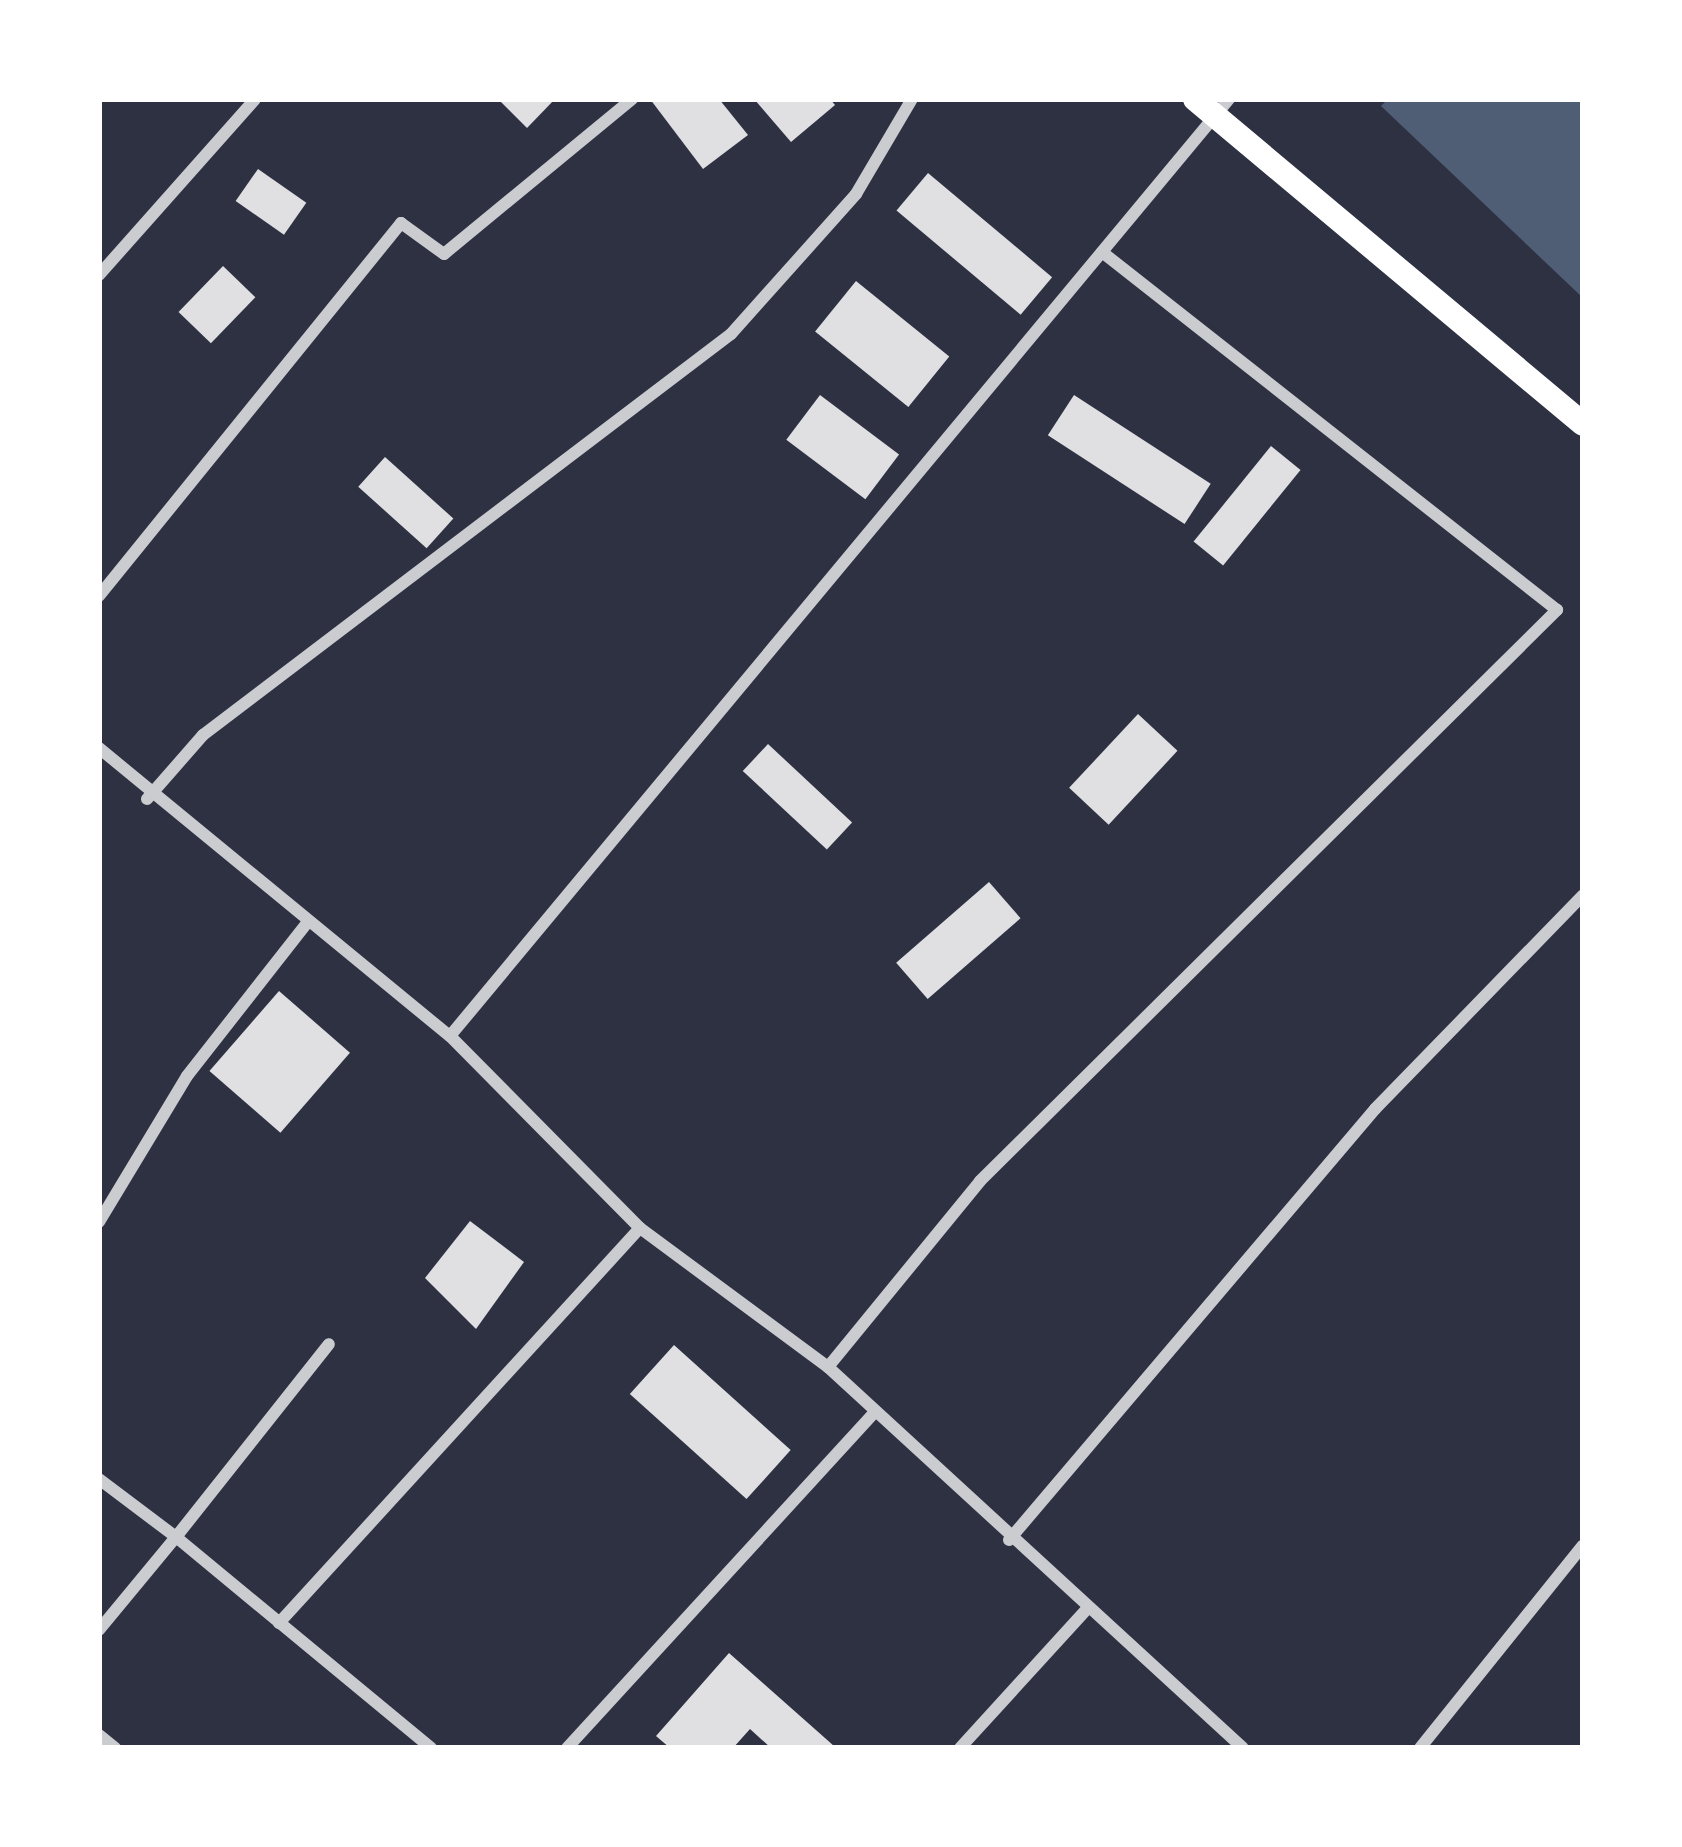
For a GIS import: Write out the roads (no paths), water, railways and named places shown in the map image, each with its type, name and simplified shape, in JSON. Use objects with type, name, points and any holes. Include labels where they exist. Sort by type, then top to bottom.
[{"type":"main road","points":[[1195,99],[1222,108],[1583,424]]},
{"type":"street","points":[[99,275],[255,99]]},
{"type":"street","points":[[99,596],[401,223],[444,254],[632,99]]},
{"type":"street","points":[[147,799],[203,735],[731,334],[856,194],[912,99]]},
{"type":"street","points":[[450,1036],[1222,108]]},
{"type":"street","points":[[828,1367],[980,1181],[1557,610],[1102,252]]},
{"type":"street","points":[[99,748],[147,799],[450,1036],[640,1228],[828,1367],[1009,1540],[1243,1748]]},
{"type":"street","points":[[1009,1540],[1375,1109],[1583,896]]},
{"type":"street","points":[[99,1222],[187,1076],[306,924]]},
{"type":"street","points":[[278,1623],[640,1228]]},
{"type":"street","points":[[99,1630],[329,1344]]},
{"type":"street","points":[[567,1748],[875,1412]]},
{"type":"street","points":[[99,1479],[431,1748]]},
{"type":"street","points":[[1420,1748],[1583,1545]]},
{"type":"street","points":[[960,1748],[1087,1609]]},
{"type":"street","points":[[99,1735],[115,1748]]},
{"type":"water","points":[[1388,99],[1583,99],[1583,298],[1381,106]]}]
